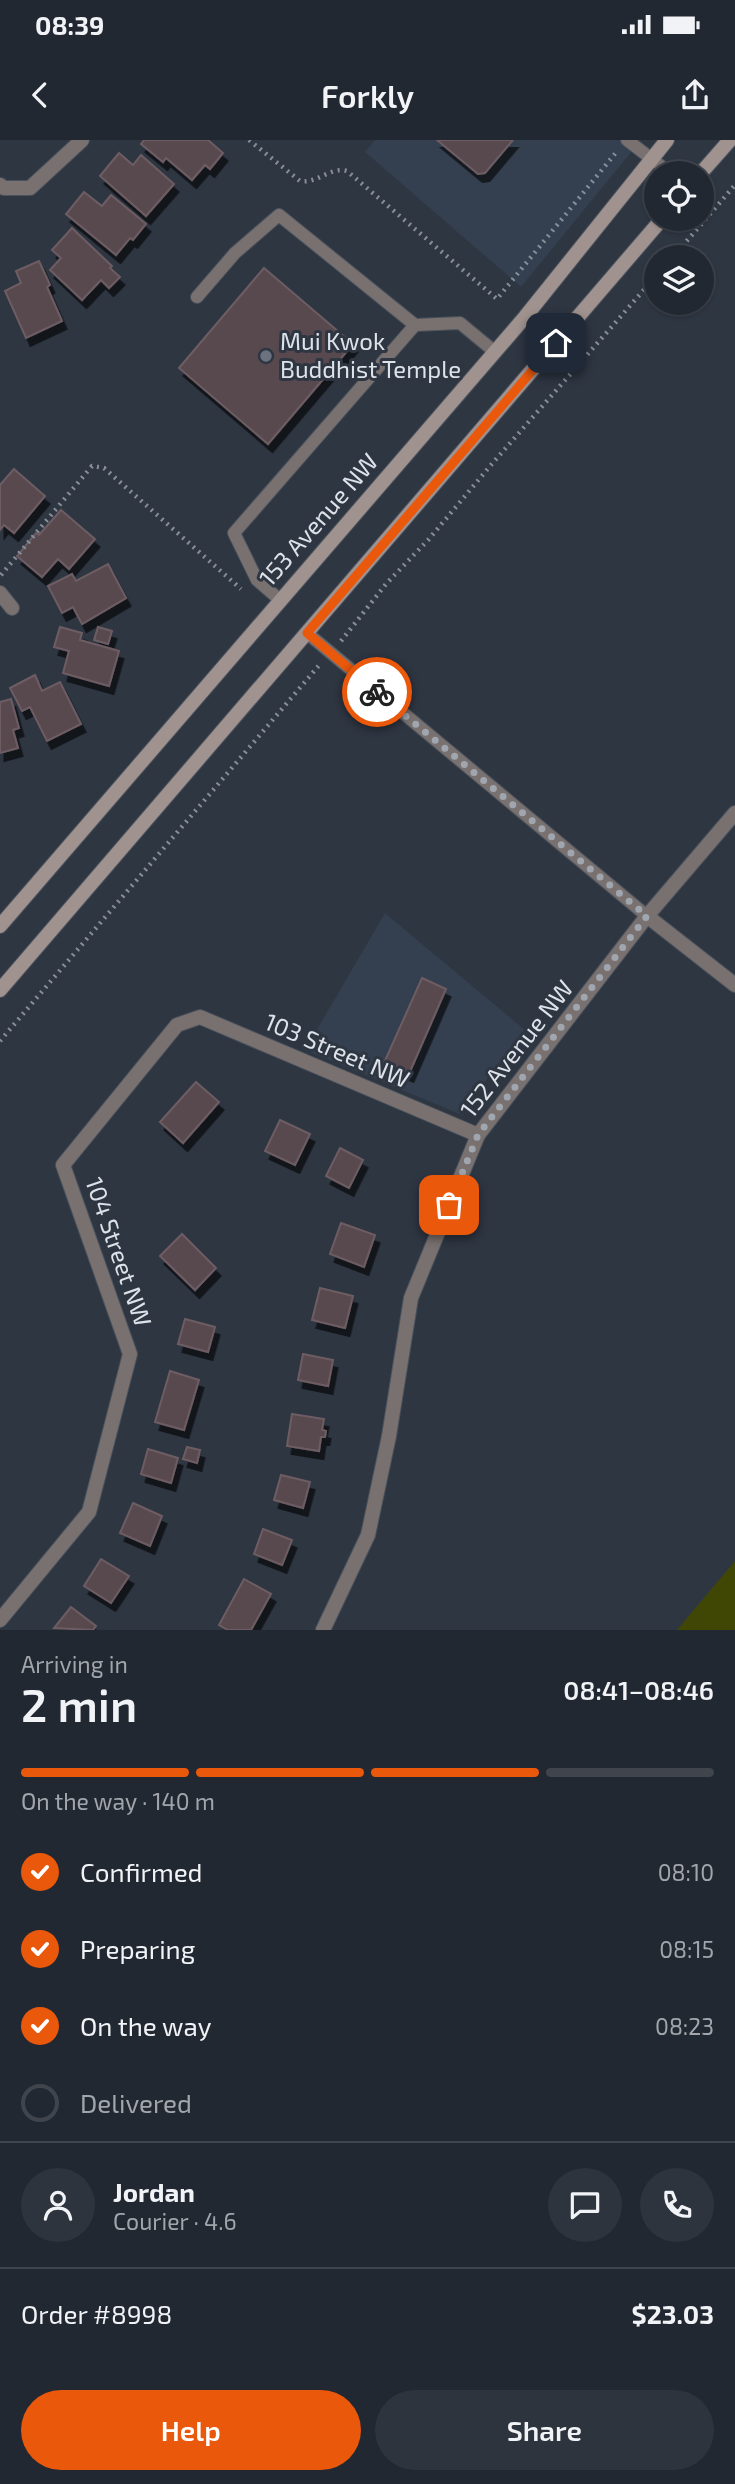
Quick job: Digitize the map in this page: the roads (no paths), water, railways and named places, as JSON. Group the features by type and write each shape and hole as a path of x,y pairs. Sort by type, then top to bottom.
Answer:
{"main road":[{"name":"153 Avenue NW","path":"0,926 495,352 667,140"},
{"path":"712,161 730,140"},
{"path":"0,990 652,231"}],"street":[{"path":"2,187 30,188 82,140"},
{"path":"0,593 12,608"},
{"name":"152 Avenue NW","path":"323,1630 368,1535 389,1436 411,1298 478,1135 647,916 735,813"},
{"path":"647,916 735,985"},
{"name":"103 Street NW","path":"63,1164 177,1025 200,1017 478,1135"},
{"name":"104 Street NW","path":"0,1620 89,1512 130,1354 63,1164"}],"lane":[{"path":"627,140 654,161"},
{"path":"197,298 235,253 279,215 415,325 460,323 495,352"},
{"path":"280,600 257,580 234,533 415,325"},
{"path":"307,633 647,916"}],"place":[{"name":"Mui Kwok Buddhist Temple","path":"266,356"}]}
